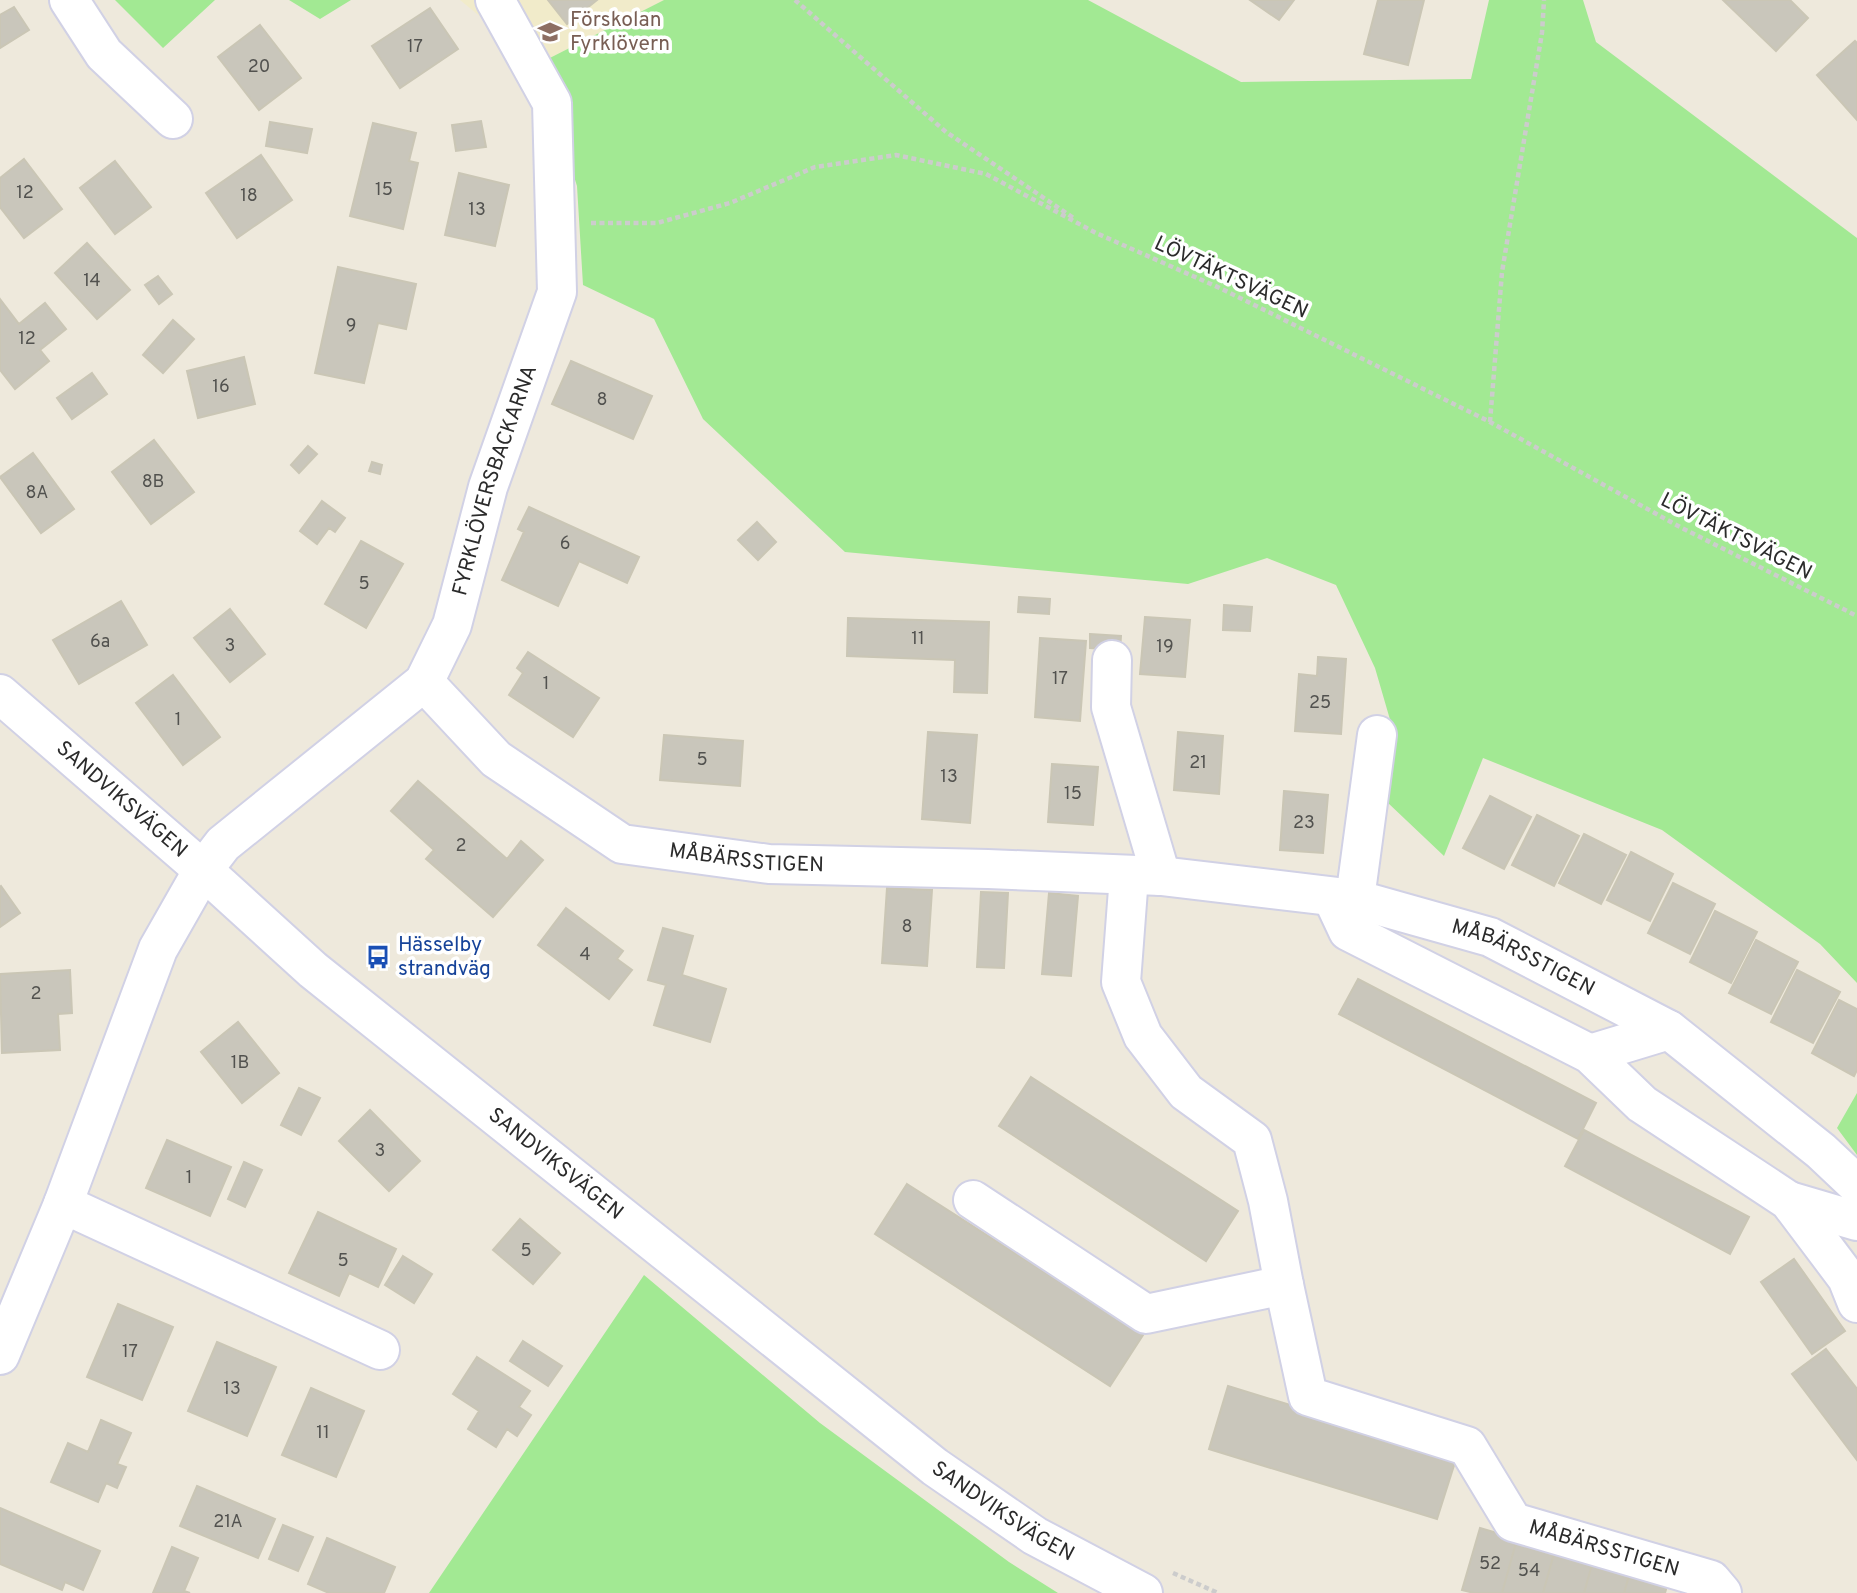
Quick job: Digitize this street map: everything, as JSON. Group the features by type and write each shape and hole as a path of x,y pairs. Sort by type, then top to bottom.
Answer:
{"street":[{"path":"69,0 104,54 173,119"},
{"name":"FYRKLÖVERSBACKARNA","path":"203,870 223,844 424,682 452,625 488,487 557,292 552,103 495,0"},
{"path":"1112,660 1111,707 1145,876"},
{"name":"MÅBÄRSSTIGEN","path":"424,682 496,759 622,844 769,864 1145,876 1343,898 1490,937 1669,1030 1821,1151 1857,1185"},
{"name":"SANDVIKSVÄGEN","path":"0,694 203,870 313,970 935,1467 1035,1536 1143,1593"},
{"path":"1377,735 1343,898 1348,931 1590,1054 1642,1104 1790,1201 1857,1221"},
{"path":"0,1355 63,1204 158,949 203,870"},
{"name":"MÅBÄRSSTIGEN","path":"1145,876 1121,982 1143,1035 1186,1092 1252,1140 1269,1201 1308,1396 1467,1446 1513,1522 1711,1580 1722,1593"},
{"path":"1467,990 1534,959"},
{"path":"1590,1054 1669,1030"},
{"path":"973,1200 1146,1314 1284,1285"},
{"path":"1790,1201 1847,1278 1857,1303"},
{"path":"63,1204 380,1350"}],"path":[{"path":"795,0 946,132 1096,233"},
{"path":"1490,422 1502,272 1542,33 1545,0"},
{"name":"LÖVTÄKTSVÄGEN","path":"555,223 657,223 730,203 815,167 896,155 986,174 1096,233 1222,289 1490,422 1680,527 1857,616"}],"shaded area":[{"name":"Förskolan Fyrklövern","path":"460,0 664,0 538,64"}],"green space":[{"path":"115,0 215,0 163,48"},
{"path":"289,0 351,0 320,19"},
{"path":"664,0 1088,0 1241,82 1471,79 1489,0 1583,0 1596,42 1857,238 1857,983 1820,944 1662,830 1483,758 1444,856 1387,802 1391,723 1375,668 1336,585 1267,558 1188,584 845,552 703,419 654,319 583,285 577,186 538,64"},
{"path":"1857,1093 1857,1155 1837,1128"},
{"path":"644,1275 820,1423 1009,1562 1058,1593 429,1593"}],"building":[{"path":"548,0 597,0 567,24"},
{"path":"1250,0 1294,0 1279,20"},
{"path":"1378,0 1424,0 1408,65 1364,54"},
{"path":"1723,0 1790,0 1808,18 1776,51"},
{"path":"14,7 29,30 0,48 0,15"},
{"path":"430,8 458,49 400,88 372,46"},
{"path":"260,25 301,78 259,110 218,57"},
{"path":"1855,41 1857,43 1857,120 1817,75"},
{"path":"481,121 486,147 456,151 452,125"},
{"path":"270,122 312,129 307,153 266,146"},
{"path":"373,123 416,133 409,161 418,163 403,229 350,216"},
{"path":"261,155 292,200 237,238 206,193"},
{"path":"24,159 62,209 24,238 0,207 0,178"},
{"path":"115,161 151,207 115,234 80,188"},
{"path":"459,173 509,185 495,246 445,235"},
{"path":"87,243 130,290 97,319 55,273"},
{"path":"338,267 416,284 406,329 378,323 364,383 315,373"},
{"path":"158,276 172,294 159,304 145,285"},
{"path":"0,299 19,324 45,303 66,329 40,350 49,361 15,389 0,370"},
{"path":"173,320 194,339 163,373 143,355"},
{"path":"244,357 255,404 198,418 187,371"},
{"path":"571,361 652,396 633,439 552,404"},
{"path":"92,373 107,394 72,419 57,398"},
{"path":"154,440 194,492 151,524 112,472"},
{"path":"308,446 317,454 299,473 291,465"},
{"path":"33,453 74,509 41,533 0,477"},
{"path":"372,462 382,465 380,474 369,471"},
{"path":"322,501 345,518 335,532 329,528 317,544 300,531"},
{"path":"529,507 639,557 627,583 579,561 558,606 502,580 524,532 518,529"},
{"path":"757,522 776,542 758,560 738,540"},
{"path":"361,541 403,564 366,628 325,604"},
{"path":"1019,597 1050,599 1049,614 1018,612"},
{"path":"121,601 147,645 79,684 53,640"},
{"path":"1224,605 1252,607 1250,631 1223,630"},
{"path":"230,609 265,654 230,682 194,638"},
{"path":"1145,617 1190,620 1185,677 1140,674"},
{"path":"848,618 989,622 987,693 954,692 955,660 847,656"},
{"path":"1090,634 1121,636 1120,650 1090,648"},
{"path":"1040,638 1086,641 1080,721 1035,717"},
{"path":"528,652 599,698 573,737 509,695 523,673 517,668"},
{"path":"1318,657 1346,659 1341,734 1295,731 1299,674 1317,676"},
{"path":"173,675 220,737 183,765 136,703"},
{"path":"928,732 977,735 970,823 922,819"},
{"path":"1178,732 1223,736 1219,794 1174,790"},
{"path":"664,735 743,741 740,786 660,780"},
{"path":"1052,764 1098,767 1093,825 1048,822"},
{"path":"418,781 507,859 521,841 543,860 493,917 426,859 434,850 391,811"},
{"path":"1284,791 1328,795 1323,853 1280,850"},
{"path":"1490,796 1531,817 1504,869 1463,848"},
{"path":"1537,815 1579,836 1554,886 1512,865"},
{"path":"1584,834 1626,855 1601,904 1559,883"},
{"path":"1631,852 1673,874 1650,921 1607,900"},
{"path":"1673,883 1715,904 1690,954 1648,933"},
{"path":"0,887 20,913 0,927"},
{"path":"887,888 932,890 927,966 882,963"},
{"path":"981,892 1008,893 1004,968 977,967"},
{"path":"1049,893 1078,896 1071,976 1042,974"},
{"path":"566,908 623,951 617,959 632,970 609,999 538,945"},
{"path":"1715,911 1757,932 1731,983 1690,962"},
{"path":"663,928 693,936 682,975 726,989 710,1042 654,1025 666,985 648,980"},
{"path":"1756,940 1798,962 1771,1014 1729,993"},
{"path":"70,970 72,1013 58,1014 60,1050 2,1053 0,974"},
{"path":"1797,970 1840,992 1813,1043 1771,1022"},
{"path":"1358,979 1596,1103 1578,1139 1339,1014"},
{"path":"1839,1000 1857,1009 1857,1070 1854,1076 1812,1053"},
{"path":"238,1022 279,1073 242,1103 201,1052"},
{"path":"1031,1077 1238,1211 1206,1261 999,1126"},
{"path":"299,1088 320,1098 301,1135 281,1125"},
{"path":"370,1110 420,1161 389,1191 339,1141"},
{"path":"1584,1130 1749,1217 1730,1254 1565,1166"},
{"path":"167,1140 231,1167 210,1216 146,1188"},
{"path":"244,1162 262,1170 245,1207 228,1199"},
{"path":"907,1184 1143,1335 1110,1386 875,1234"},
{"path":"318,1212 396,1249 378,1287 349,1273 339,1296 289,1273"},
{"path":"520,1219 560,1253 533,1284 493,1250"},
{"path":"403,1256 432,1274 414,1303 385,1285"},
{"path":"1794,1259 1845,1331 1812,1354 1761,1282"},
{"path":"118,1304 173,1327 142,1400 87,1377"},
{"path":"523,1341 562,1366 548,1386 510,1361"},
{"path":"217,1342 276,1367 247,1436 188,1411"},
{"path":"1826,1349 1857,1389 1857,1460 1792,1374"},
{"path":"477,1357 530,1391 519,1407 531,1415 517,1436 507,1429 496,1447 468,1429 479,1411 453,1394"},
{"path":"1228,1386 1457,1456 1437,1519 1209,1449"},
{"path":"311,1388 364,1411 336,1477 282,1455"},
{"path":"101,1420 131,1433 117,1464 126,1467 117,1488 106,1483 98,1502 51,1482 68,1443 88,1452"},
{"path":"197,1486 275,1519 258,1558 180,1526"},
{"path":"0,1508 100,1551 83,1590 65,1582 62,1590 0,1564"},
{"path":"283,1525 313,1537 298,1571 269,1559"},
{"path":"1480,1528 1517,1539 1502,1593 1462,1590"},
{"path":"327,1538 395,1567 384,1593 329,1593 308,1584"},
{"path":"1517,1539 1555,1550 1543,1593 1502,1593"},
{"path":"172,1547 198,1558 184,1591 190,1593 153,1593"},
{"path":"1555,1550 1593,1561 1584,1593 1543,1593"},
{"path":"1593,1561 1630,1572 1624,1593 1584,1593"},
{"path":"1630,1572 1668,1582 1665,1593 1624,1593"}],"place":[{"name":"Förskolan Fyrklövern","path":"550,32"},
{"name":"Hässelby strandväg","path":"378,957"}]}
